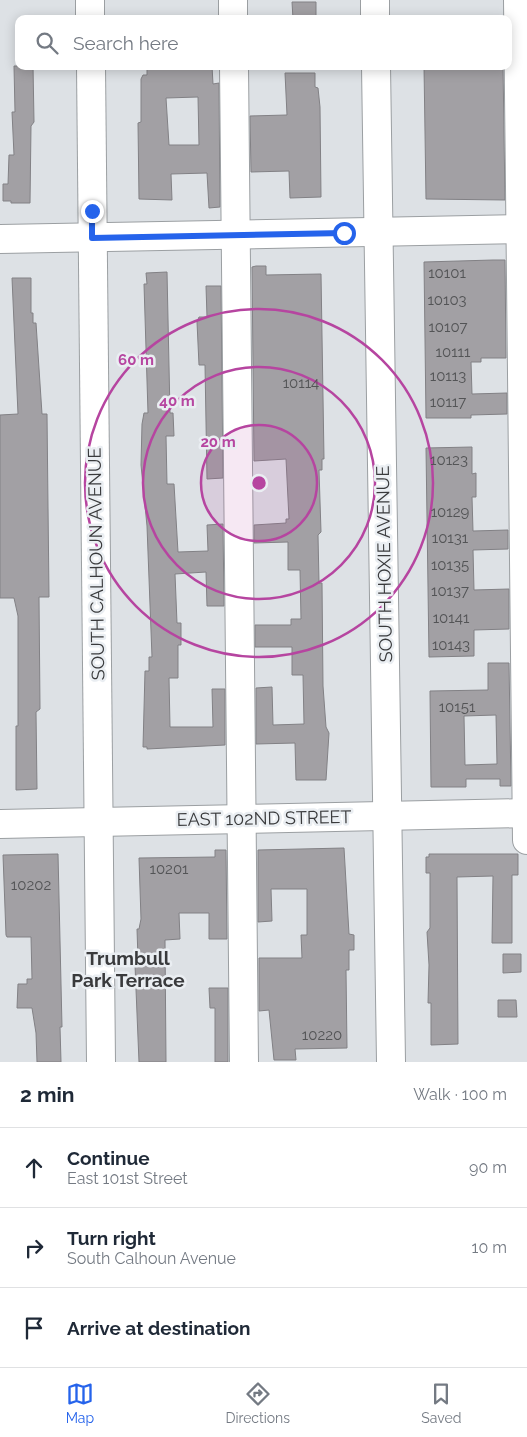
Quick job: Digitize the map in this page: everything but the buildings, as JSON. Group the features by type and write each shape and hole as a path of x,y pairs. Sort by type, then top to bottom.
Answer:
{"street":[{"path":"90,0 90,15"},
{"path":"233,0 233,15"},
{"path":"375,0 375,15"},
{"path":"518,0 524,229 527,840"},
{"name":"SOUTH CALHOUN AVENUE","path":"90,70 100,1062"},
{"path":"234,70 244,1062"},
{"name":"SOUTH HOXIE AVENUE","path":"376,70 391,1062"},
{"path":"0,239 524,229"},
{"name":"EAST 102ND STREET","path":"0,824 527,812"}],"district":[{"name":"Trumbull Park Terrace","path":"128,969"}],"route":[{"path":"92,211 92,238 344,233"}]}
